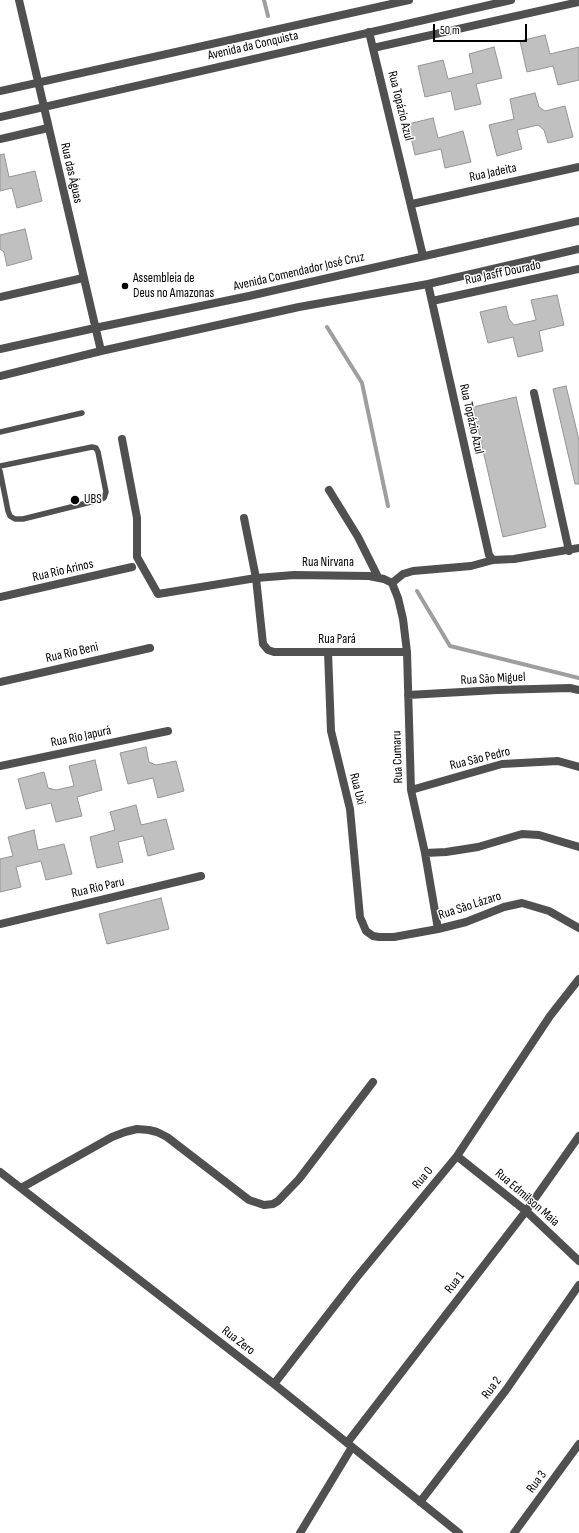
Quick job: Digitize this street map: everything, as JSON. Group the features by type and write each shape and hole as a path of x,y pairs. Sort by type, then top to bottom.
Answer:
{"street":[{"name":"Rua das Águas","path":"19,0 101,351"},
{"name":"Avenida da Conquista","path":"0,91 409,0"},
{"name":"Avenida da Conquista","path":"0,116 511,0"},
{"path":"373,48 579,2"},
{"name":"Rua Topázio Azul","path":"369,32 412,204 423,256"},
{"path":"0,139 48,128"},
{"name":"Rua Jadeita","path":"412,204 579,167"},
{"name":"Avenida Comendador José Cruz","path":"0,349 249,296 579,221"},
{"path":"0,376 101,351 299,307 428,284 579,249"},
{"name":"Rua Jasff Dourado","path":"432,301 579,269"},
{"path":"0,297 84,278"},
{"name":"Rua Topázio Azul","path":"428,284 489,555 493,560"},
{"path":"534,393 569,551"},
{"name":"Rua Nirvana","path":"122,439 137,518 137,557 158,594 256,578 340,575 378,577 392,583"},
{"path":"329,490 358,537 378,577"},
{"path":"244,518 256,578"},
{"path":"392,583 403,574 413,571 470,566 493,560 502,561 569,551 579,548"},
{"name":"Rua Rio Arinos","path":"0,597 132,567"},
{"name":"Rua Pará","path":"256,578 263,644 268,650 274,652 407,652"},
{"name":"Rua Cumaru","path":"392,583 398,598 403,619 407,652 411,790 425,853 438,929"},
{"name":"Rua Rio Beni","path":"0,682 150,648"},
{"name":"Rua Uxi","path":"328,652 330,731 350,809 360,917 366,931"},
{"name":"Rua São Miguel","path":"408,695 497,690 570,688 579,690"},
{"name":"Rua Rio Japurá","path":"0,766 168,731"},
{"name":"Rua São Pedro","path":"411,790 502,764 558,761 579,767"},
{"path":"425,853 478,847 522,834 539,835 579,846"},
{"name":"Rua Rio Paru","path":"0,924 201,876"},
{"name":"Rua São Lázaro","path":"366,931 373,936 394,937 466,922 504,906 522,903 549,911 579,928"},
{"name":"Rua 0","path":"274,1384 357,1277 457,1156 550,1016 579,979"},
{"path":"20,1188 112,1137 137,1129 149,1130 167,1137 249,1200 264,1205 273,1204 278,1201 299,1178 373,1082"},
{"name":"Rua 1","path":"300,1533 350,1445 526,1211 579,1136"},
{"name":"Rua Edmilson Maia","path":"457,1156 526,1211 579,1261"},
{"name":"Rua Zero","path":"0,1172 274,1384 459,1533"},
{"name":"Rua 2","path":"420,1502 506,1390 579,1285"},
{"name":"Rua 3","path":"514,1533 579,1444"}],"lane":[{"path":"0,432 82,413"},
{"path":"0,466 92,447 96,448 106,488 105,495 104,498 99,500 23,519 15,519 10,516 8,512 0,471"}],"building":[{"path":"545,35 550,54 579,47 579,80 558,85 553,66 527,72 520,41"},
{"path":"494,47 502,78 476,84 481,104 455,110 451,91 425,97 418,66 443,60 448,79 473,73 469,54"},
{"path":"535,93 539,107 545,111 565,106 573,137 548,143 544,130 538,125 517,130 522,149 497,156 489,125 514,119 510,99"},
{"path":"433,118 438,138 463,131 471,162 445,168 441,149 415,155 408,124"},
{"path":"4,154 9,177 35,171 42,201 17,208 12,188 0,191 0,155"},
{"path":"25,229 32,259 7,266 4,252 0,249 0,235"},
{"path":"557,295 564,325 539,331 543,351 518,357 513,337 488,343 480,312 506,306 509,319 514,325 536,320 531,300"},
{"path":"566,386 579,440 579,484 575,484 553,389"},
{"path":"516,397 546,527 503,537 473,407"},
{"path":"146,747 149,762 156,765 176,761 184,791 158,798 153,778 128,784 120,753"},
{"path":"95,760 102,790 77,797 82,816 56,822 51,803 26,809 18,779 44,772 48,788 56,790 74,786 69,766"},
{"path":"136,805 141,825 166,819 174,849 148,856 143,836 118,842 123,862 97,868 90,837 115,830 110,812"},
{"path":"34,830 38,850 64,844 72,874 46,880 41,861 16,867 21,887 0,892 0,859 13,856 8,837"},
{"path":"161,898 169,929 107,944 99,914"}],"waterway":[{"path":"264,0 268,16"},
{"path":"327,327 362,383 388,506"},
{"path":"417,591 450,646 579,678"}],"place":[{"name":"Assembleia de Deus no Amazonas","path":"125,286"},
{"name":"UBS","path":"75,500"}]}
